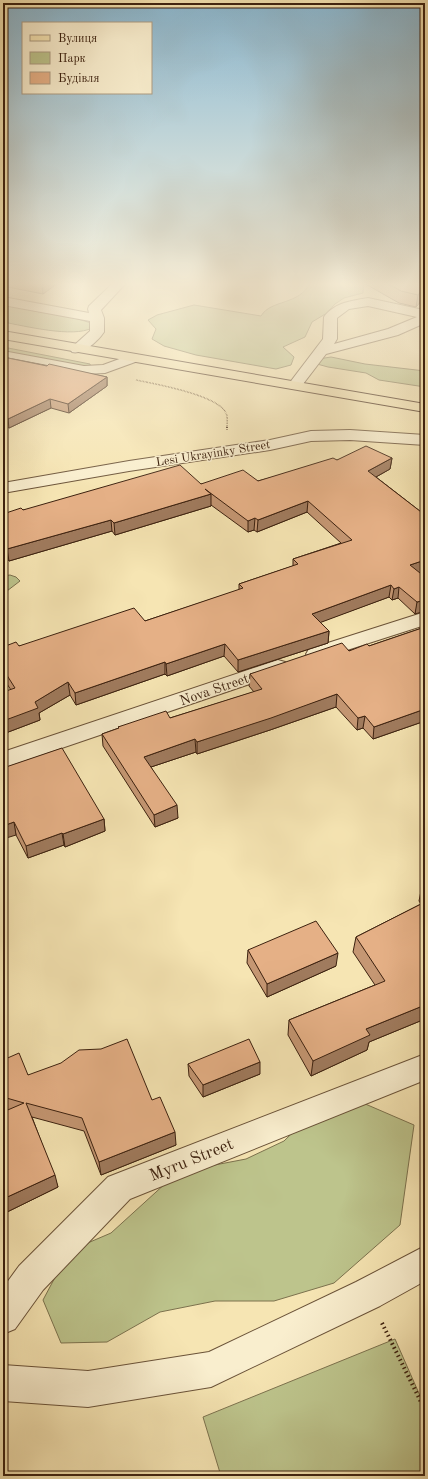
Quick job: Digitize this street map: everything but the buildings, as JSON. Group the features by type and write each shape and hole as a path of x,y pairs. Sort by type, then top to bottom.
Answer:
{"main road":[{"path":"90,351 425,408"}],"street":[{"path":"295,385 321,351"},
{"path":"3,355 84,370 105,369 133,358"},
{"name":"Lesi Ukrayinky Street","path":"3,488 311,436 350,434 425,440"},
{"name":"Nova Street","path":"3,760 425,618"},
{"name":"Myru Street","path":"3,1317 31,1278 119,1188 425,1066"},
{"path":"3,1383 88,1389 211,1369 368,1294 425,1263"}],"path":[{"path":"132,379 189,392 218,404 226,413 227,436 233,450"},
{"path":"368,1294 425,1410"}],"green space":[{"path":"24,351 90,364 91,367 87,368 3,352"},
{"path":"182,351 287,351 294,357 291,365 276,369 196,355"},
{"path":"331,357 365,364 425,371 425,387 379,380 366,373 328,367 306,361"},
{"path":"10,575 16,577 20,581 3,594 3,576"},
{"path":"329,1097 363,1103 414,1125 400,1225 334,1283 274,1301 215,1301 160,1312 107,1342 61,1343 43,1300 69,1251 111,1233 178,1172 246,1159 284,1141"},
{"path":"395,1339 425,1407 425,1476 221,1476 203,1417"}]}
